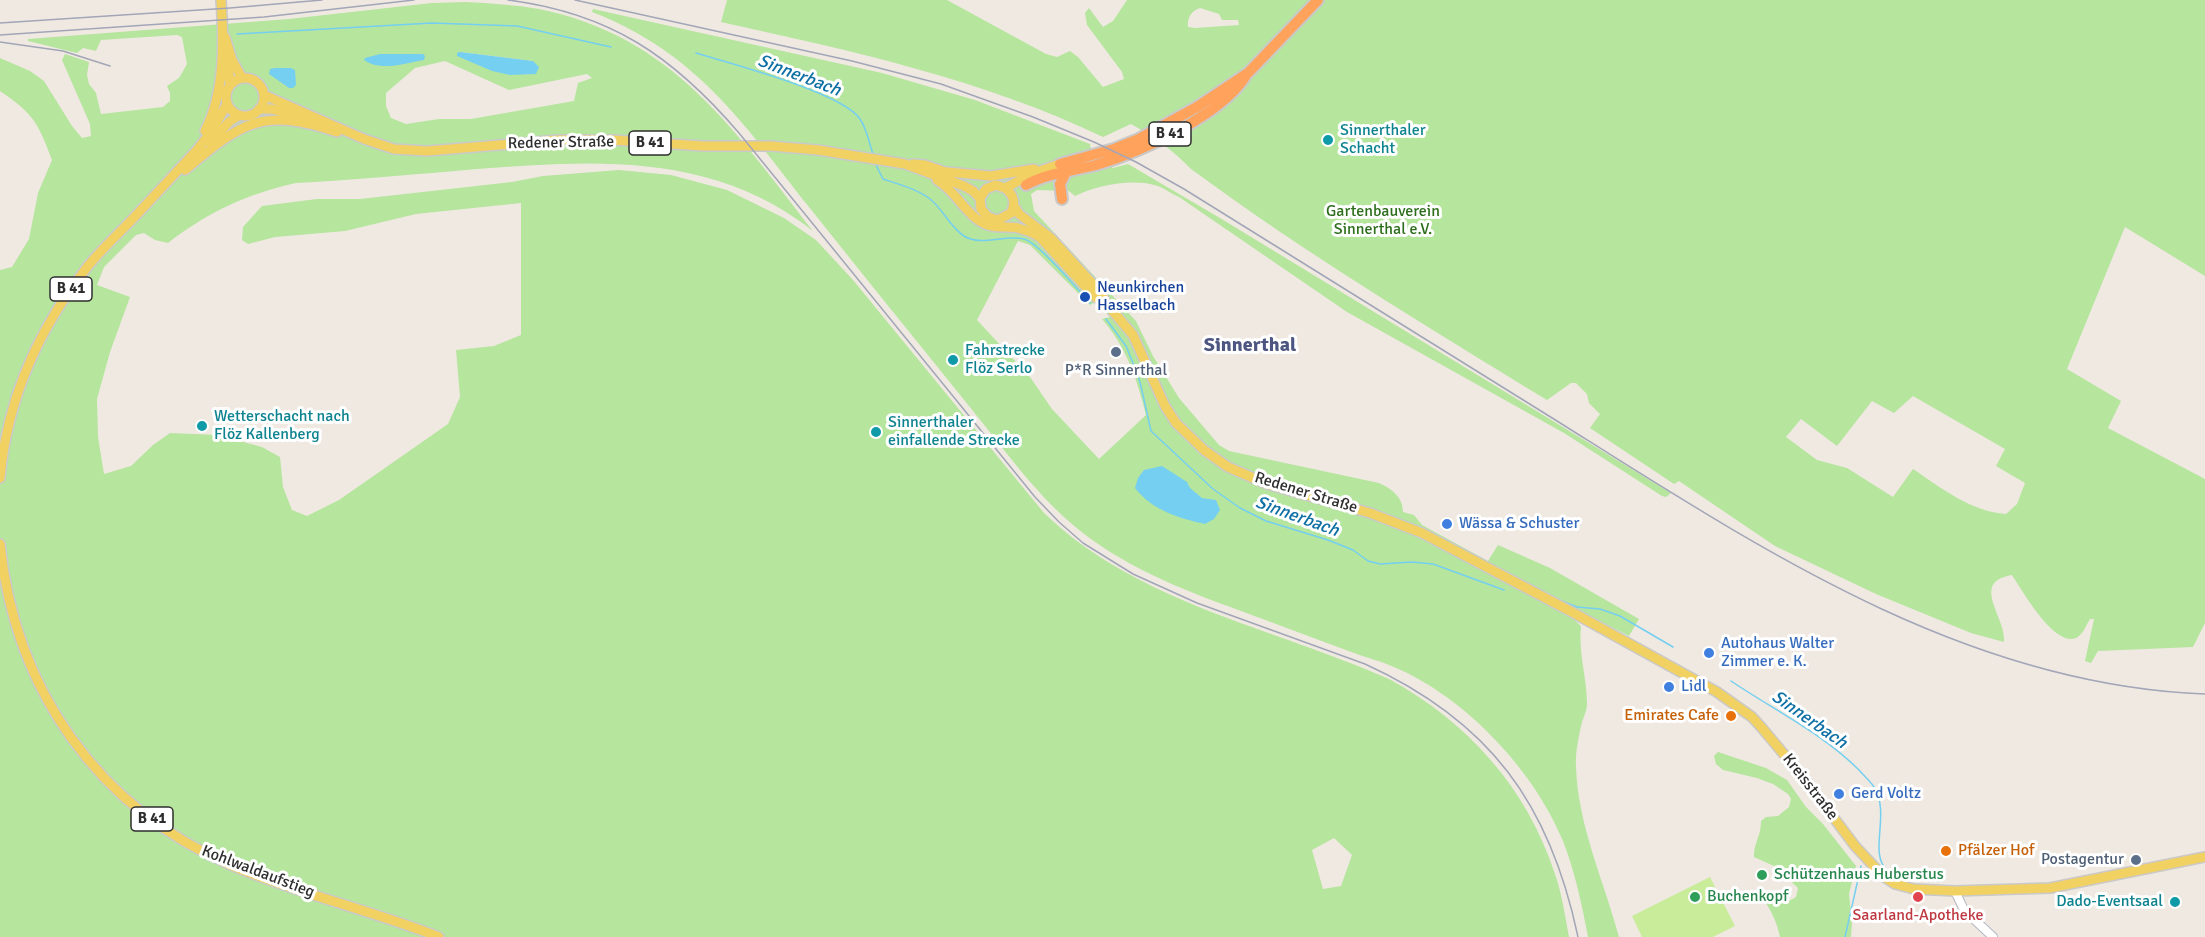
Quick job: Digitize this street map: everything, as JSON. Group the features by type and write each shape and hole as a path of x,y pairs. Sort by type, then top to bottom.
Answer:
{"highway":[{"name":"B 41","path":"1026,185 1050,176 1063,168 1120,156 1172,133 1221,102 1239,86 1248,73 1318,0"},
{"path":"1062,199 1060,184 1063,168"},
{"path":"1050,176 1060,184"}],"main road":[{"path":"221,0 230,84 242,78 232,60 225,37"},
{"name":"B 41","path":"174,174 203,137 210,123 218,90 223,25"},
{"name":"B 41","path":"242,78 259,84 264,95"},
{"name":"B 41","path":"0,478 10,418 34,350 52,317 89,264 204,141 227,104 226,93 230,84"},
{"path":"264,95 260,109 290,113 360,140"},
{"name":"Redener Straße","path":"264,95 381,146 394,149 427,151 558,140 703,146 771,146 925,165 946,172 976,187 986,189"},
{"path":"227,104 240,115"},
{"name":"B 41","path":"184,171 230,121 240,115 252,114 260,109"},
{"name":"B 41","path":"141,210 221,140 240,129 267,120 295,120 381,146"},
{"name":"Redener Straße","path":"905,164 964,186 980,198"},
{"name":"B 41","path":"946,172 991,176 1063,168"},
{"name":"B 41","path":"986,189 996,185 1005,188 1034,173 1063,168"},
{"path":"917,169 946,186 968,212 985,224 1019,229 1040,237"},
{"path":"1026,185 1020,196 1020,207 1037,226"},
{"name":"B 41","path":"980,198 981,209 988,217 998,220 1008,215 1016,193 1026,185"},
{"path":"1005,188 1011,192 1014,203"},
{"path":"980,198 986,189"},
{"name":"Redener Straße","path":"1014,203 1019,214 1037,226 1100,292 1106,303 1133,334 1155,386 1176,423 1195,443 1218,460 1268,484 1370,513 1414,530 1570,611"},
{"name":"Redener Straße","path":"1008,215 1020,220 1040,237 1095,297 1106,303"},
{"name":"Kohlwaldaufstieg","path":"0,544 17,630 35,678 57,718 73,741 112,787 161,825 196,848 232,866 438,937"},
{"name":"Kreisstraße","path":"1570,611 1717,692 1752,717 1807,782 1855,846 1894,884 1914,889 1955,891 2029,889 2065,885 2205,857"},
{"name":"Kreisstraße","path":"2065,885 2077,886 2205,863"}],"street":[{"path":"1955,891 1964,910 1993,937"}],"green space":[{"name":"Gartenbauverein Sinnerthal e.V.","path":"727,0 947,0 1046,54 1057,57 1070,51 1078,57 1103,87 1124,79 1122,72 1087,25 1085,13 1089,8 1103,27 1113,21 1127,0 2205,0 2205,276 2125,227 2067,369 2121,401 2108,428 2205,479 2205,623 2193,647 2098,651 2091,663 2085,661 2094,619 2090,619 2076,638 2067,638 2058,634 2040,616 2012,575 1999,579 1993,585 1991,593 2004,642 1971,633 1876,594 1775,546 1679,481 1674,484 1590,428 1600,414 1589,403 1587,394 1576,383 1571,383 1547,400 1411,317 1322,259 1234,200 1191,169 1163,144 1131,124 1103,137 1011,99 964,83 868,56 721,22","holes":["1200,8 1219,14 1222,20 1238,20 1239,25 1188,27 1190,15","1913,396 2005,449 1996,466 2025,483 2017,504 2006,514 1969,504 1913,469 1893,497 1847,468 1817,460 1786,437 1801,419 1837,446 1872,401 1894,413"]},
{"path":"475,2 539,9 586,22 627,41 664,65 697,93 756,158 813,231 775,205 735,187 694,174 652,167 566,164 296,183 245,198 213,213 168,243 155,240 144,233 136,235 104,267 97,285 130,297 110,352 97,399 98,437 104,474 131,466 153,445 170,433 217,435 262,447 280,457 283,487 292,510 307,516 339,500 448,424 460,397 456,350 494,346 521,335 521,203 416,214 345,231 275,237 248,244 242,240 243,227 262,206 317,199 360,199 512,182 543,176 619,170 671,175 727,190 784,218 816,240 853,280 1044,513 1081,544 1122,570 1164,592 1208,611 1389,679 1418,696 1469,737 1511,786 1543,843 1555,874 1569,937 0,937 0,270 12,267 29,239 38,193 52,160 34,120 0,91 0,58 30,71 44,81 82,138 91,136 90,124 62,60 65,54 89,62 87,75 89,84 96,93 101,114 163,107 170,101 167,86 179,78 187,64 182,37 177,35 101,40 96,51 83,48 77,53 28,41 28,39 289,19 432,3","holes":["460,52 533,61 536,74 495,71","445,61 509,90 587,74 592,78 578,83 574,101 471,119 439,119 406,124 391,118 386,106 386,93 415,68","1334,838 1352,855 1341,886 1323,889 1312,850"]},
{"path":"593,9 882,73 975,100 1090,144 1091,149 1113,168 1128,164 1671,493 1666,497 1662,496 1564,433 1347,312 1161,187 1127,183 1105,186 1075,196 1069,191 1037,190 1031,194 1034,211 1136,321 1153,356 1179,398 1219,445 1229,451 1379,483 1396,494 1403,507 1403,512 1414,515 1422,525 1488,561 1498,545 1550,568 1639,619 1629,636 1576,609 1571,617 1581,626 1587,694 1576,756 1581,811 1619,937 1588,937 1571,865 1550,814 1516,763 1471,717 1420,680 1394,667 1174,585 1131,564 1072,524 1018,467 762,147 715,93 689,69 660,48 628,28 592,12","holes":["1018,241 1030,245 1090,305 1095,302 1087,293 1110,317 1102,319 1125,353 1139,389 1146,415 1099,459 1052,409 1030,377 977,320"]},
{"path":"1718,752 1766,768 1787,780 1806,807 1823,824 1856,866 1849,894 1851,937 1780,937 1773,915 1760,895 1760,890 1766,890 1780,900 1788,901 1796,897 1798,888 1774,866 1754,857 1754,852 1761,821 1766,817 1778,816 1789,807 1791,799 1788,794 1773,784 1723,770 1716,764 1714,756"},
{"name":"Buchenkopf","path":"1710,877 1735,926 1713,937 1642,937 1632,916"}],"water":[{"path":"460,52 533,61 539,67 536,74 510,75 492,71 457,56"},
{"path":"380,54 423,54 425,56 424,60 393,66 371,64 364,60"},
{"path":"270,69 295,70 296,85 289,88 269,74"},
{"path":"1162,466 1187,482 1190,488 1202,498 1216,500 1220,510 1214,519 1205,524 1185,519 1166,512 1142,496 1135,488 1138,478 1144,470"}],"waterway":[{"name":"Sinnerbach","path":"237,34 432,23 517,26 611,47"},
{"name":"Sinnerbach","path":"696,53 809,89 849,109 860,119 873,154"},
{"name":"Sinnerbach","path":"876,165 883,179 930,199 964,236 978,240 1017,238 1031,242 1090,303"},
{"name":"Sinnerbach","path":"1106,319 1126,346 1133,363 1140,382 1151,431 1213,489 1240,508 1266,521 1353,550 1368,561 1380,564 1412,562 1433,564 1504,590"},
{"name":"Sinnerbach","path":"1554,598 1577,607 1600,609 1620,616 1673,647"},
{"name":"Sinnerbach","path":"1731,681 1829,745 1845,757 1871,783 1879,798 1881,809 1879,854 1887,870 1905,878 1940,881"},
{"name":"Sinnerbach","path":"1845,937 1861,866"}],"railway":[{"path":"0,23 322,0"},
{"path":"0,35 264,17 414,0"},
{"path":"508,0 545,6 609,27 637,42 689,82 739,133 1035,497 1083,543 1133,574 1197,603 1365,664 1409,687 1447,712 1480,740 1508,772 1531,807 1550,846 1566,889 1578,937"},
{"path":"575,0 852,61 941,84 1094,142 1184,189 1708,515 1786,560 1865,601 1946,637 2030,665 2116,685 2205,694"},
{"path":"0,42 63,51 110,66"}],"place":[{"name":"Sinnerthaler Schacht","path":"1328,140"},
{"name":"Neunkirchen Hasselbach","path":"1085,297"},
{"name":"P*R Sinnerthal","path":"1116,352"},
{"name":"Fahrstrecke Flöz Serlo","path":"953,360"},
{"name":"Wetterschacht nach Flöz Kallenberg","path":"202,426"},
{"name":"Sinnerthaler einfallende Strecke","path":"876,432"},
{"name":"Wässa & Schuster","path":"1447,524"},
{"name":"Autohaus Walter Zimmer e. K.","path":"1709,653"},
{"name":"Lidl","path":"1669,687"},
{"name":"Emirates Cafe","path":"1731,716"},
{"name":"Gerd Voltz","path":"1839,794"},
{"name":"Pfälzer Hof","path":"1946,851"},
{"name":"Postagentur","path":"2136,860"},
{"name":"Schützenhaus Huberstus","path":"1762,875"},
{"name":"Buchenkopf","path":"1695,897"},
{"name":"Saarland-Apotheke","path":"1918,897"},
{"name":"Dado-Eventsaal","path":"2175,902"}],"district":[{"name":"Sinnerthal","path":"1250,346"}]}
